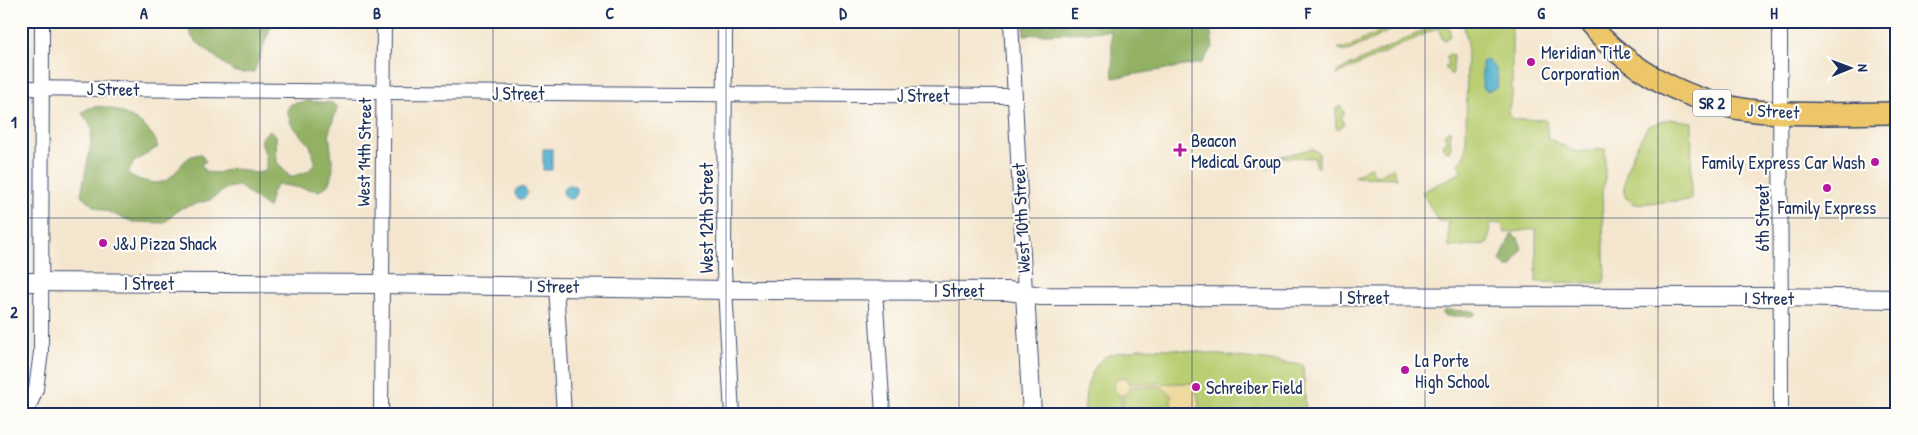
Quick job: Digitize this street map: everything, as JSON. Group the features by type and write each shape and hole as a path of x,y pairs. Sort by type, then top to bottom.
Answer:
{"main road":[{"name":"J Street","path":"1586,21 1602,40 1631,63 1658,80 1695,97 1725,106 1780,113 1897,113"}],"street":[{"path":"26,414 36,389 41,352 42,21"},
{"name":"West 14th Street","path":"381,414 384,21"},
{"name":"West 12th Street","path":"725,21 725,290 732,414"},
{"name":"West 10th Street","path":"1011,21 1032,414"},
{"name":"6th Street","path":"1780,21 1781,414"},
{"name":"J Street","path":"21,88 1014,96"},
{"name":"I Street","path":"21,282 381,284 725,290 1008,290 1036,296 1781,297 1897,299"},
{"path":"556,286 564,414"},
{"path":"875,290 882,414"}],"green space":[{"path":"185,21 273,21 254,72 242,73 233,71 193,39"},
{"path":"1024,21 1209,21 1213,47 1202,63 1113,78 1111,31 1024,35"},
{"path":"1401,21 1410,21 1348,51 1338,48 1346,48"},
{"path":"1465,21 1518,21 1512,28 1512,98 1508,111 1512,119 1546,120 1548,138 1576,152 1605,149 1605,182 1602,190 1605,278 1603,283 1536,282 1536,229 1505,233 1502,224 1490,223 1488,244 1449,247 1448,222 1438,221 1422,192 1462,172 1458,165 1465,153 1466,145 1467,41"},
{"path":"1439,23 1446,25 1450,31 1450,36 1445,40 1442,39 1438,28 1336,75 1338,71"},
{"path":"1453,55 1453,73 1451,75 1445,67 1449,65 1446,56"},
{"path":"307,101 332,103 338,107 329,132 333,169 329,184 319,191 277,184 272,193 268,208 239,186 227,188 210,200 181,208 164,223 133,222 93,206 81,195 92,128 82,113 89,108 109,108 119,111 147,129 154,137 158,147 134,162 128,173 141,180 159,183 172,176 186,160 201,154 206,162 201,163 205,172 217,173 232,168 256,173 266,171 266,158 261,139 269,130 276,135 277,162 290,177 309,171 315,162 310,145 291,124 287,110 291,104"},
{"path":"1340,106 1345,114 1341,117 1344,125 1338,129 1336,127 1336,109"},
{"path":"1670,119 1692,122 1691,200 1634,204 1625,197 1624,188 1630,160 1648,126"},
{"path":"1450,130 1451,149 1449,152 1446,151 1443,144 1447,142 1444,134"},
{"path":"1312,149 1319,153 1319,168 1315,166 1315,158 1277,157"},
{"path":"1266,158 1267,161 1273,160 1273,167 1248,166 1250,162"},
{"path":"1371,167 1375,176 1393,168 1397,178 1354,177"},
{"path":"1511,234 1518,238 1522,248 1511,267 1506,267 1500,261"},
{"path":"1445,310 1473,311 1476,314 1471,316 1444,316 1442,313"},
{"name":"Schreiber Field","path":"1137,348 1174,349 1303,365 1306,414 1085,414 1088,383 1099,362 1108,355 1136,350"}],"sand":[{"path":"1127,378 1130,384 1192,383 1198,396 1200,414 1171,414 1171,395 1161,386 1130,387 1127,393 1123,395 1123,414 1121,414 1121,395 1116,393 1113,386 1116,380"}],"water":[{"path":"1486,60 1495,68 1498,80 1497,88 1487,91 1482,88 1482,62"},
{"path":"543,149 552,149 552,170 543,170"},
{"path":"570,185 575,187 577,192 575,197 570,199 565,197 563,192 565,187"},
{"path":"523,187 526,188 526,198 519,199 516,198 515,191 516,188"}],"place":[{"name":"Meridian Title Corporation","path":"1531,62"},
{"name":"Beacon Medical Group","path":"1180,150"},
{"name":"Family Express Car Wash","path":"1875,162"},
{"name":"Family Express","path":"1827,188"},
{"name":"J&J Pizza Shack","path":"103,243"},
{"name":"La Porte High School","path":"1405,370"},
{"name":"Schreiber Field","path":"1196,387"}]}
